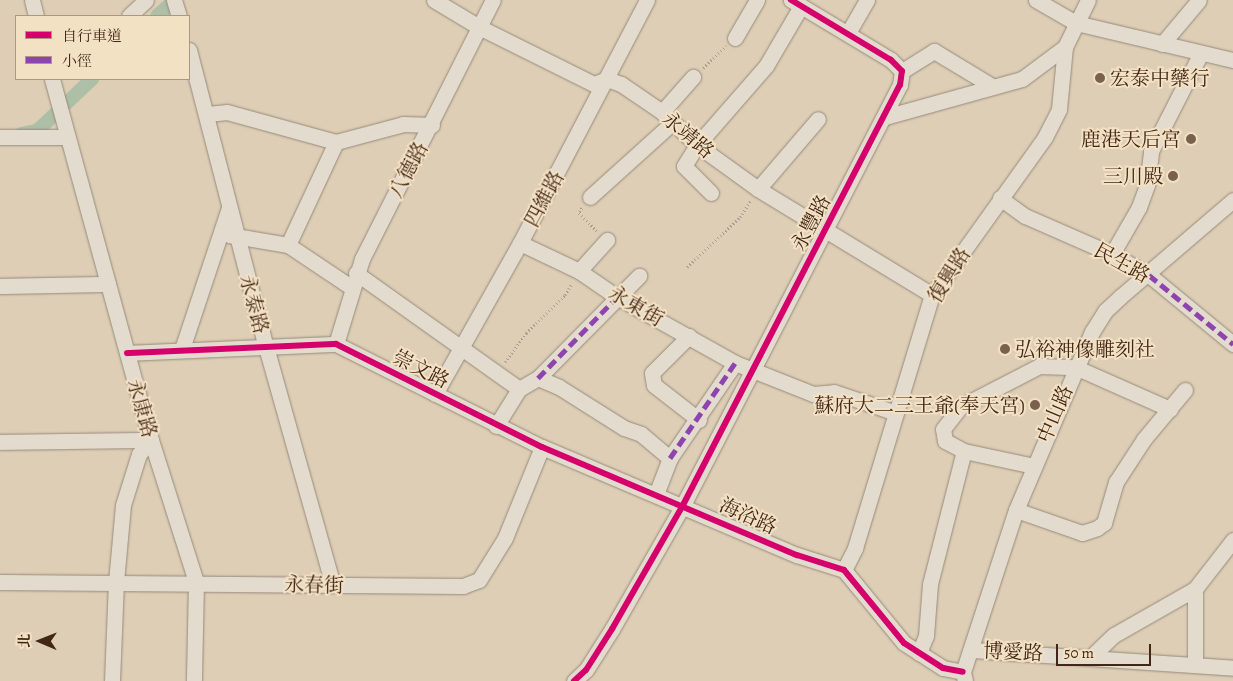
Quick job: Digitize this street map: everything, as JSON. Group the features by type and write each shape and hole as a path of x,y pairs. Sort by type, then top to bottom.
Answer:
{"street":[{"path":"32,0 36,15"},
{"path":"130,15 146,0"},
{"path":"174,0 179,15"},
{"name":"永靖路","path":"434,0 479,27 594,84 607,79 621,84 667,117 697,145 758,189 932,295"},
{"name":"八德路","path":"336,344 354,280 493,0"},
{"name":"四維路","path":"435,394 520,243 647,0"},
{"path":"735,38 757,0"},
{"path":"848,34 867,0"},
{"path":"1036,0 1076,23 1233,60"},
{"name":"復興路","path":"844,570 855,548 932,295 1045,137 1059,109 1065,47 1088,0"},
{"path":"1162,44 1199,0"},
{"path":"711,193 684,166 697,145 766,66 796,3 848,34 902,71 934,51 992,86"},
{"path":"885,117 910,113 992,86 1005,86 1022,79 1065,47"},
{"path":"1112,254 1139,207 1147,185 1151,151 1201,53"},
{"name":"永泰路","path":"190,60 208,114 229,208 333,585"},
{"name":"永豐路","path":"683,506 885,117 900,85 902,71"},
{"path":"590,197 667,117 692,77"},
{"name":"永康路","path":"52,80 151,440 196,582 194,681"},
{"path":"208,114 227,112 336,142 403,124 432,125"},
{"path":"758,189 818,118"},
{"path":"0,137 67,136"},
{"path":"288,245 336,142"},
{"name":"民生路","path":"1000,198 1025,216 1112,254 1149,275 1233,344"},
{"name":"中山路","path":"964,677 1016,510 1075,367 1105,312 1233,200"},
{"path":"182,349 229,208"},
{"path":"220,233 288,245 354,280 519,389"},
{"path":"579,271 608,240"},
{"name":"永東街","path":"520,243 579,271 617,297 735,363 814,394 834,392 896,413"},
{"path":"496,426 519,389 538,378 639,276"},
{"path":"0,286 108,284"},
{"path":"689,336 652,373 654,385 699,420"},
{"name":"崇文路","path":"127,353 182,349 336,344 496,426 683,506"},
{"path":"656,494 670,458 699,420 735,363"},
{"path":"1034,466 964,451 945,441 943,429 960,407 1038,366 1075,367 1170,409"},
{"path":"538,378 559,386 624,428 641,434 670,458"},
{"path":"1016,510 1082,533 1098,528 1104,523 1116,482 1144,439 1186,390"},
{"path":"0,442 151,440"},
{"path":"112,681 116,582 123,505 139,454 151,440"},
{"name":"永春街","path":"0,582 196,582 462,586 479,580 505,538 542,447"},
{"path":"919,653 926,636 930,584 964,451"},
{"path":"574,681 586,670 612,630 683,506"},
{"name":"海浴路","path":"683,506 797,555 844,570"},
{"path":"1092,656 1114,635 1195,589 1233,540"},
{"path":"844,570 904,643 943,668 964,677"},
{"path":"1195,589 1195,664"},
{"name":"博愛路","path":"972,650 1092,656 1233,668"}],"path":[{"path":"692,77 735,38"},
{"path":"687,267 740,217 758,189"},
{"path":"590,197 579,213 608,240"},
{"path":"497,373 526,333 564,295 579,271"}],"waterway":[{"path":"158,15 175,0"},
{"path":"21,134 37,131 91,80"}],"marked path":[{"path":"1149,275 1233,344"},
{"path":"538,378 617,297"},
{"path":"670,458 735,363"}],"cycle path":[{"path":"574,681 586,670 612,629 683,505 900,85 902,71 891,60 791,0"},
{"path":"127,353 336,344 542,447 797,555 844,570 904,643 943,668 963,672"}],"place":[{"name":"宏泰中藥行","path":"1100,78"},
{"name":"鹿港天后宮","path":"1191,139"},
{"name":"三川殿","path":"1173,176"},
{"name":"弘裕神像雕刻社","path":"1005,349"},
{"name":"蘇府大二三王爺(奉天宮)","path":"1035,405"}]}
